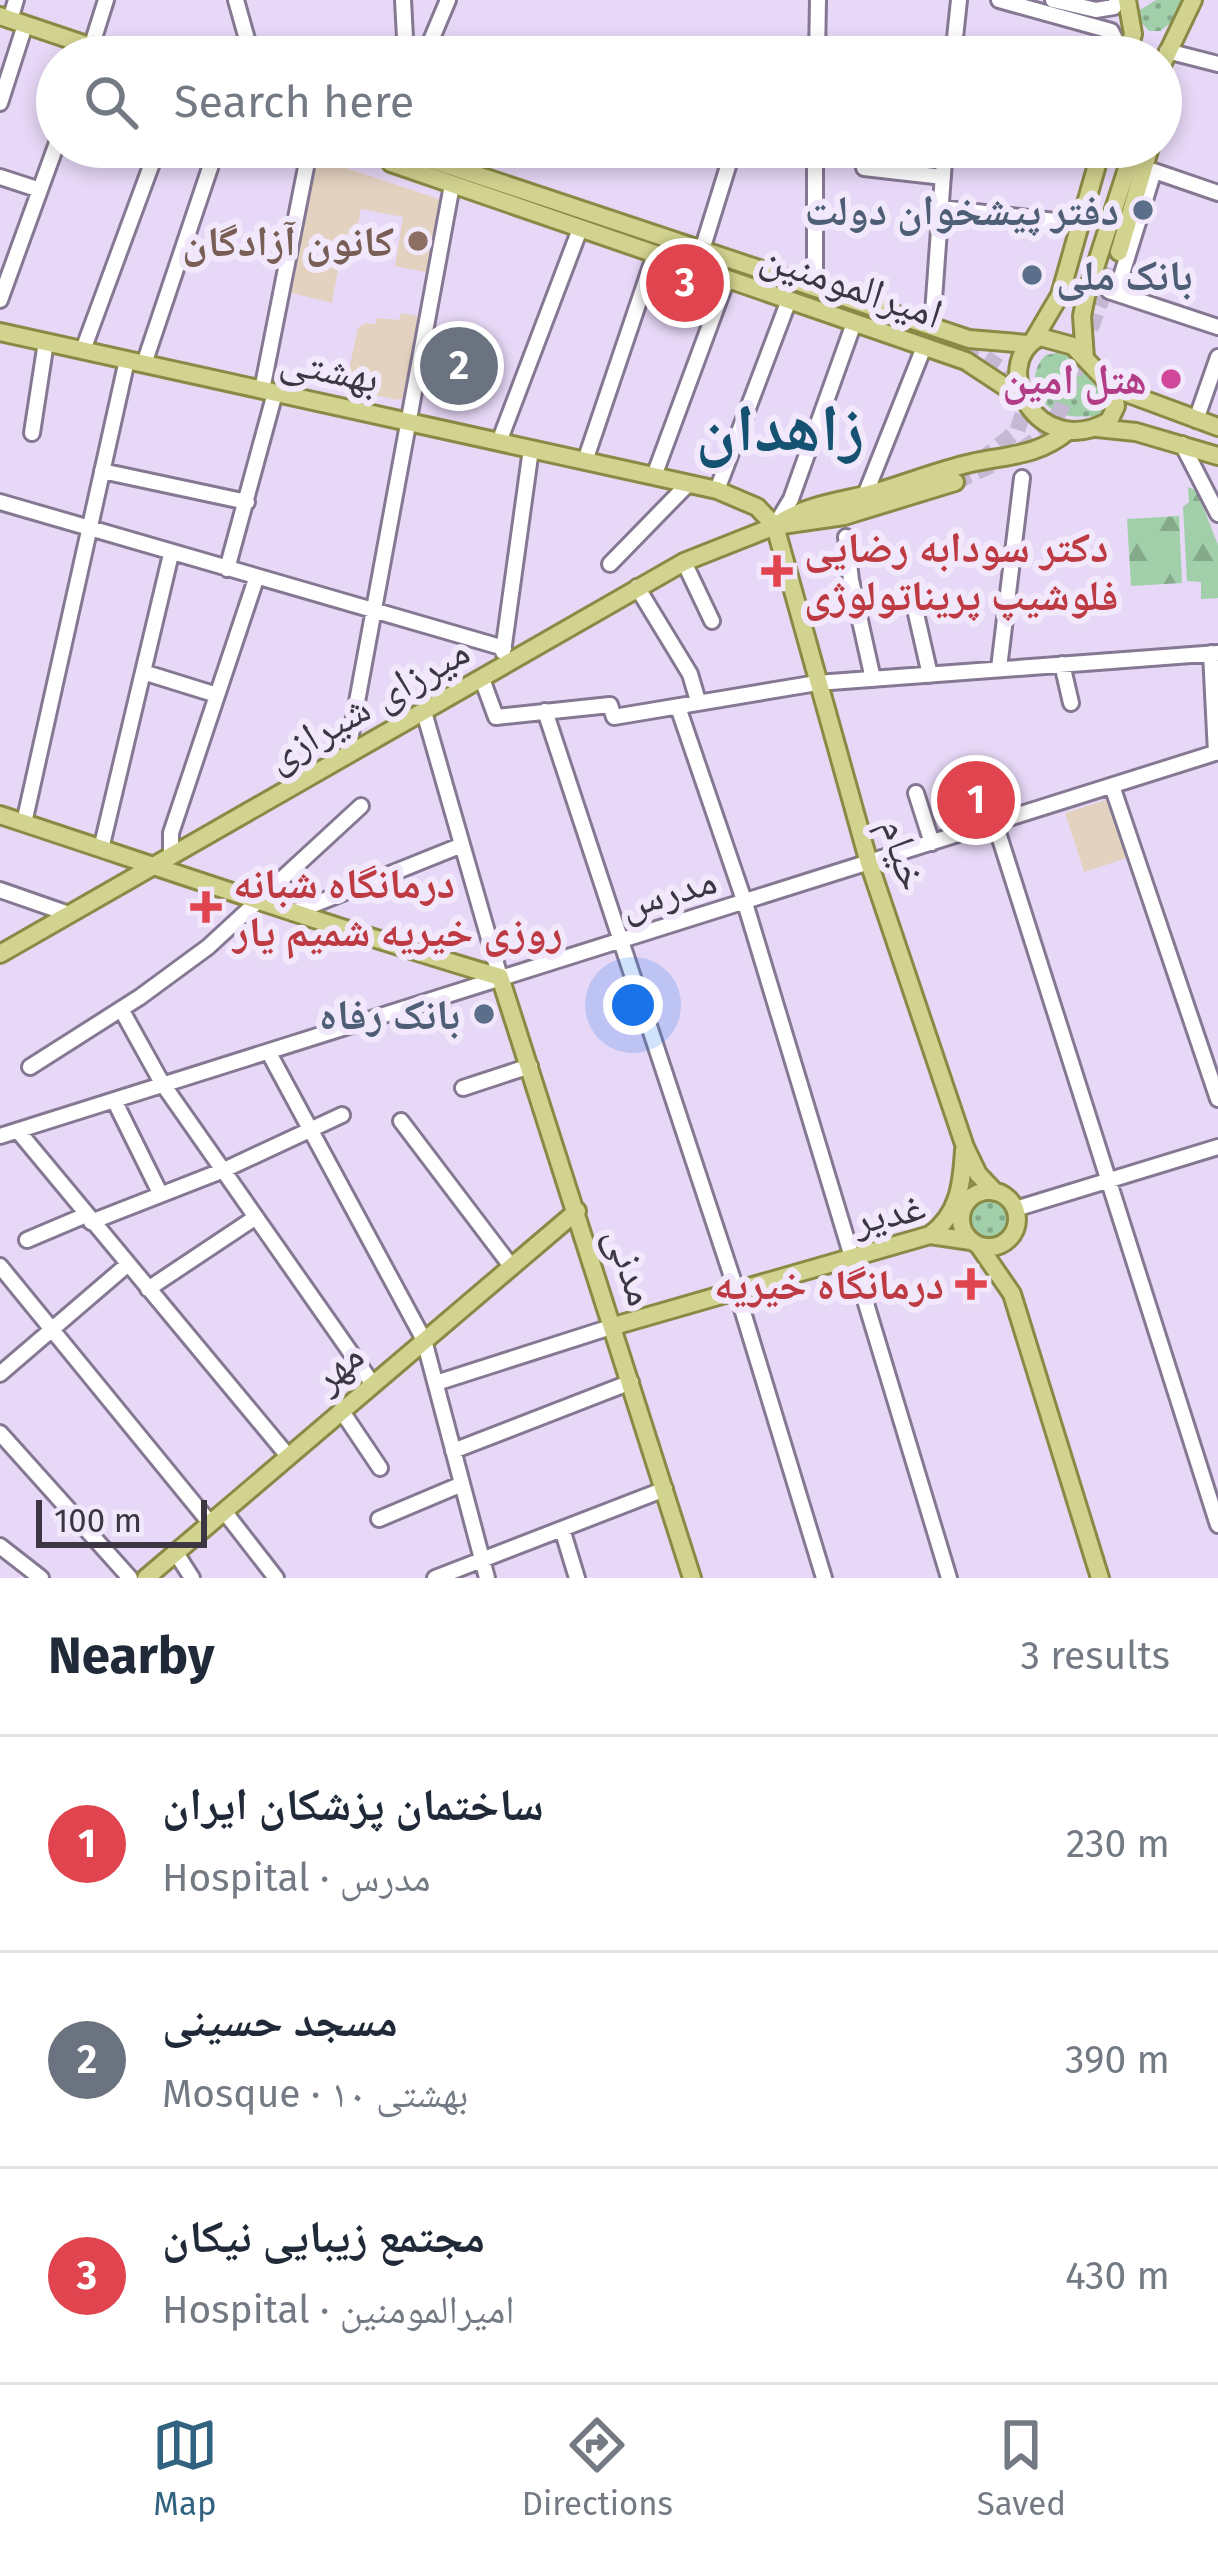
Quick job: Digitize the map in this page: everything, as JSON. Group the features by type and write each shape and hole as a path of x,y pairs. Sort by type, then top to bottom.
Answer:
{"main road":[{"path":"1127,0 1136,36"},
{"path":"1175,36 1192,0"},
{"path":"11,20 50,36"},
{"name":"امیرالمومنین","path":"403,168 924,347 980,368 1025,400"},
{"path":"457,168 986,342 1058,339 1073,346 1116,394 1113,417 1090,428"},
{"path":"1097,168 1060,296 1019,371 1025,400 1048,427 1136,432 1218,456"},
{"path":"1085,359 1082,316 1086,296 1127,168"},
{"path":"1119,252 1144,168"},
{"path":"710,253 741,269 873,316"},
{"name":"بهشتی","path":"0,332 717,490 757,506 775,526"},
{"path":"1112,388 1218,427"},
{"path":"775,526 803,509 966,464 1034,452 1068,430"},
{"path":"775,526 844,516 955,482"},
{"name":"میرزای شیرازی","path":"0,954 638,587 684,562 775,526"},
{"name":"خیام","path":"775,526 869,863 965,1147 978,1174 995,1192"},
{"path":"0,815 101,849 163,860 293,914 500,976"},
{"name":"مدنی","path":"500,976 692,1578"},
{"path":"930,1234 947,1221 954,1208 965,1147"},
{"path":"1012,1294 962,1226 964,1206 978,1193 995,1192 1015,1209 1012,1294 1100,1578"},
{"name":"مهر","path":"146,1578 577,1211"},
{"name":"غدیر","path":"614,1325 930,1234 975,1243"},
{"path":"975,1243 997,1246 1012,1236"}],"street":[{"path":"0,103 16,0"},
{"path":"95,36 106,0"},
{"path":"236,0 246,36"},
{"path":"403,0 405,36"},
{"path":"433,36 448,0"},
{"path":"817,36 818,0"},
{"path":"955,36 959,0"},
{"path":"999,0 1116,36"},
{"path":"1053,0 1105,11 1117,0"},
{"path":"1182,61 1218,64"},
{"path":"0,300 48,168"},
{"path":"83,350 150,168"},
{"path":"24,823 102,471 135,362 210,168"},
{"path":"227,568 247,502 306,168"},
{"path":"710,253 729,168"},
{"path":"814,287 815,168"},
{"path":"864,168 943,177"},
{"path":"932,326 944,168"},
{"path":"1218,193 1154,171 1111,292 1218,327"},
{"path":"0,177 40,190"},
{"path":"346,756 452,184"},
{"path":"941,208 1081,224"},
{"path":"499,442 580,229"},
{"path":"585,461 655,254"},
{"path":"654,476 727,279"},
{"path":"717,490 789,300"},
{"path":"775,526 791,500 854,322"},
{"path":"32,433 46,342"},
{"path":"866,495 924,347"},
{"path":"1196,420 1218,357"},
{"path":"1182,444 1218,514"},
{"path":"501,668 531,449"},
{"path":"102,471 247,502"},
{"path":"999,668 1022,478"},
{"path":"610,564 688,484"},
{"path":"0,523 3,503 504,648"},
{"path":"846,537 850,580 873,679"},
{"path":"101,849 171,554"},
{"path":"684,562 712,621"},
{"path":"163,860 256,579"},
{"path":"638,587 689,674 698,701"},
{"path":"912,596 930,675"},
{"path":"482,679 496,716 610,705 614,717 817,682 1215,653 1217,752"},
{"path":"1062,664 1071,703"},
{"path":"143,672 217,695"},
{"path":"678,707 745,903 950,1578"},
{"path":"544,711 736,1289 824,1578"},
{"path":"424,712 500,976"},
{"name":"مدرس","path":"0,1136 1217,752"},
{"path":"1112,786 1218,1099"},
{"path":"916,793 932,843"},
{"path":"30,1066 121,1010 208,947 361,806"},
{"path":"995,823 1218,1525"},
{"path":"293,914 462,845"},
{"path":"0,890 69,914"},
{"path":"121,1010 162,1083 372,1383"},
{"path":"269,1054 424,1340 487,1578"},
{"path":"463,1088 530,1066"},
{"path":"114,1100 160,1193"},
{"path":"27,1240 224,1170 342,1115"},
{"path":"401,1121 511,1266"},
{"path":"19,1132 288,1456"},
{"path":"1015,1209 1218,1147"},
{"path":"148,1289 256,1217"},
{"path":"0,1374 128,1265"},
{"path":"0,1266 210,1523"},
{"path":"436,1383 614,1325"},
{"path":"453,1451 632,1382"},
{"path":"341,1410 380,1468"},
{"path":"0,1433 130,1578"},
{"path":"379,1519 462,1484"},
{"path":"435,1578 664,1489"},
{"path":"224,1511 276,1578"},
{"path":"562,1529 577,1578"},
{"path":"0,1546 41,1578"},
{"path":"176,1553 192,1578"}],"shaded area":[{"path":"314,168 346,168 445,201 431,273 395,266 403,217 361,209 351,259 340,258 332,303 288,292"},
{"path":"401,313 418,316 405,397 398,400 355,391 348,374 358,328 376,324 376,318 399,320"},
{"path":"1112,798 1130,857 1084,872 1065,813"}],"green space":[{"path":"1156,0 1184,0 1177,18 1160,31 1149,31 1138,19 1140,10"},
{"path":"1046,355 1068,356 1109,400 1112,405 1103,416 1066,415 1045,404 1036,388 1036,371"},
{"path":"1188,487 1197,491 1218,545 1218,598 1201,599 1201,582 1187,581 1183,507 1189,502"},
{"path":"1179,516 1182,583 1131,586 1127,519"},
{"path":"988,1199 1002,1205 1008,1219 1002,1233 988,1239 974,1233 968,1219 974,1205"}],"tunnel":[{"path":"1021,450 1046,433 1061,409 1119,252"},
{"path":"873,316 980,354 1005,371 1024,411 1017,431 979,462"},
{"path":"955,482 998,462"}],"place":[{"name":"دفتر پیشخوان دولت","path":"1143,210"},
{"name":"کانون آزادگان","path":"418,241"},
{"name":"بانک ملی","path":"1032,275"},
{"name":"مجتمع زیبایی نیکان","path":"685,283"},
{"name":"مسجد حسینی","path":"459,366"},
{"name":"هتل امین","path":"1171,379"},
{"name":"دکتر سودابه رضایی فلوشیپ پریناتولوژی","path":"777,571"},
{"name":"ساختمان پزشکان ایران","path":"976,800"},
{"name":"درمانگاه شبانه روزی خیریه شمیم یار","path":"206,907"},
{"name":"بانک رفاه","path":"484,1014"},
{"name":"درمانگاه خیریه","path":"971,1284"}],"district":[{"name":"زاهدان","path":"780,428"}]}
